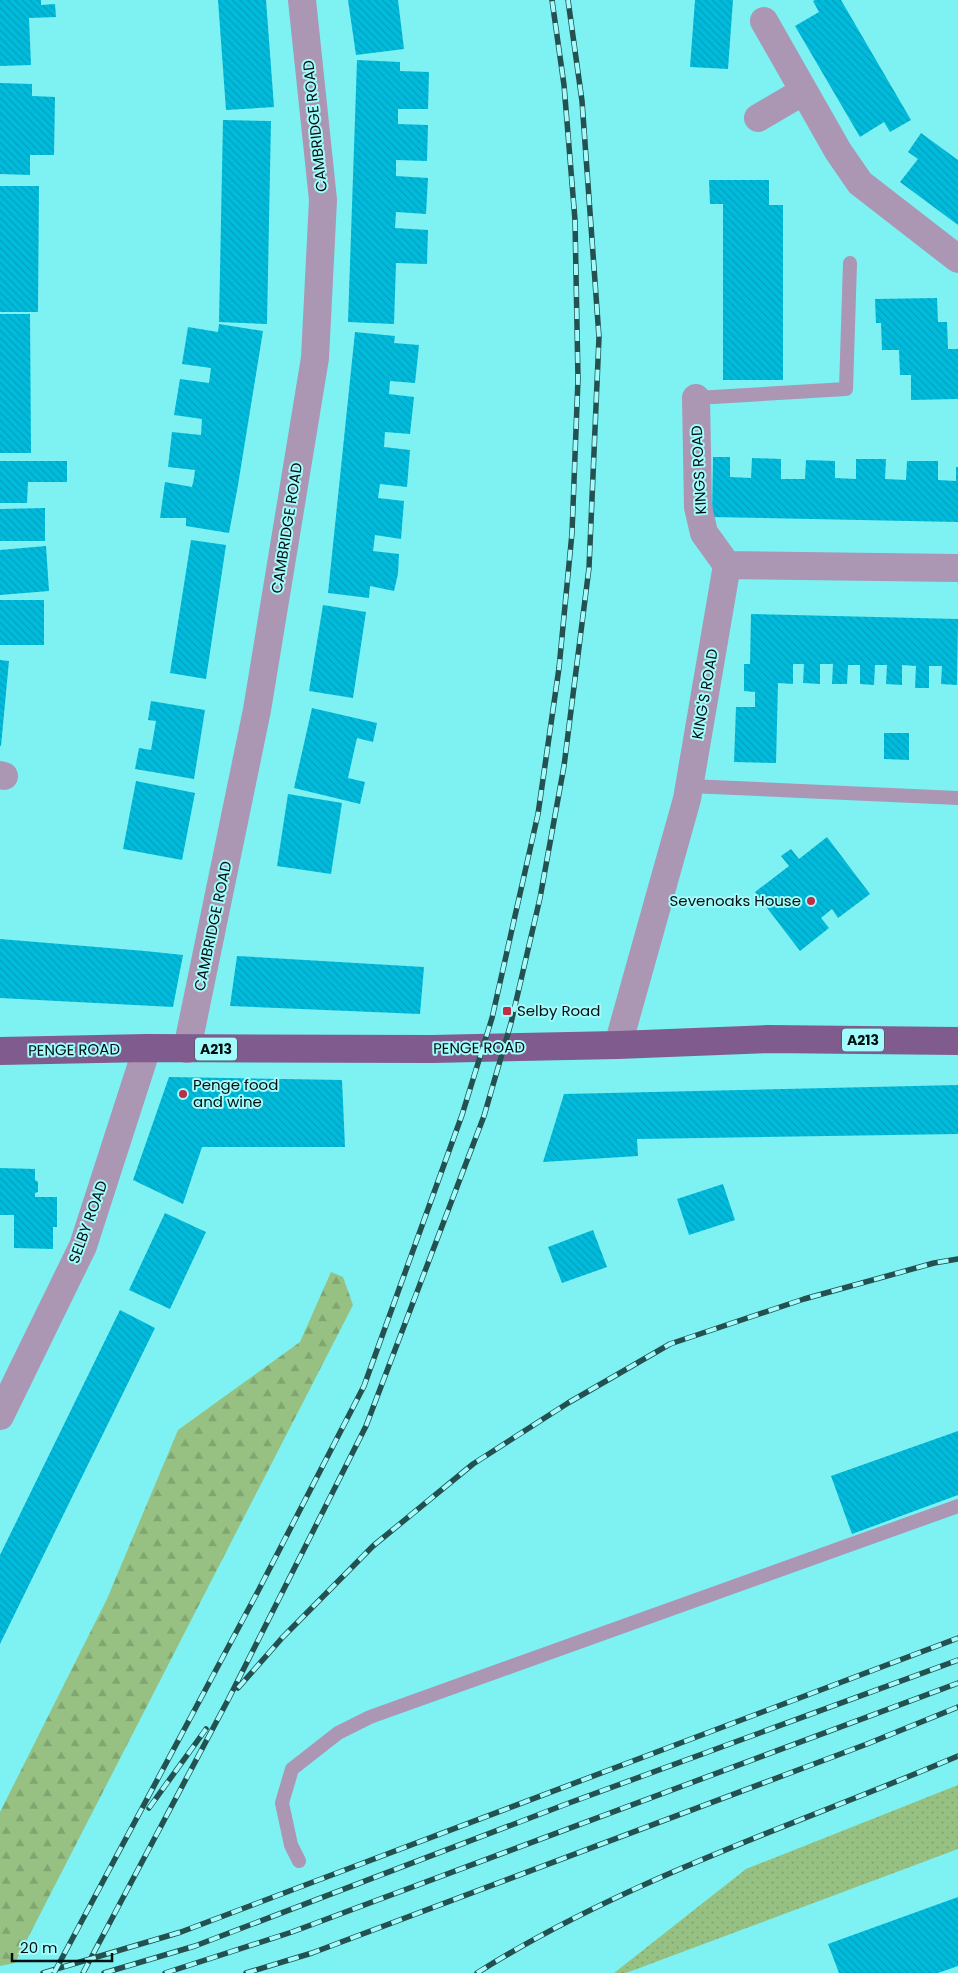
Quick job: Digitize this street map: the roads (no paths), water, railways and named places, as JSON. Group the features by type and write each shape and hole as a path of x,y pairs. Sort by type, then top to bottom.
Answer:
{"main road":[{"name":"PENGE ROAD","path":"0,1051 147,1048 402,1049 618,1045 768,1039 958,1041"}],"street":[{"name":"CAMBRIDGE ROAD","path":"187,1049 257,710 315,358 322,200 302,0"},
{"path":"764,21 842,158 860,183 958,259"},
{"path":"758,118 804,92"},
{"name":"KINGS ROAD","path":"696,398 698,507 704,533 727,565"},
{"path":"727,565 958,568"},
{"name":"KING'S ROAD","path":"618,1045 689,786 727,565"},
{"name":"SELBY ROAD","path":"0,1416 82,1246 147,1048"}],"lane":[{"path":"696,398 846,389 850,263"},
{"path":"689,786 958,798"},
{"path":"299,1861 291,1845 282,1803 292,1769 338,1733 370,1717 958,1506"}],"railway":[{"path":"54,1973 256,1595 364,1386 462,1115 492,1018 538,814 559,668 572,533 578,379 575,220 564,85 552,0"},
{"path":"83,1973 228,1700 366,1426 484,1116 511,1023 540,898 564,766 589,568 599,337 582,101 568,0"},
{"path":"238,1688 282,1638 373,1546 473,1464 568,1403 670,1344 804,1299 934,1263 958,1259"},
{"path":"43,1973 181,1932 958,1638"},
{"path":"104,1973 195,1946 569,1803 958,1660"},
{"path":"165,1973 292,1932 958,1683"},
{"path":"246,1973 312,1953 867,1744 958,1707"},
{"path":"149,1808 206,1729"},
{"path":"477,1973 592,1909 652,1881 958,1756"}],"place":[{"name":"Sevenoaks House","path":"811,901"},
{"name":"Selby Road","path":"507,1011"},
{"name":"Penge food and wine","path":"183,1094"}]}
